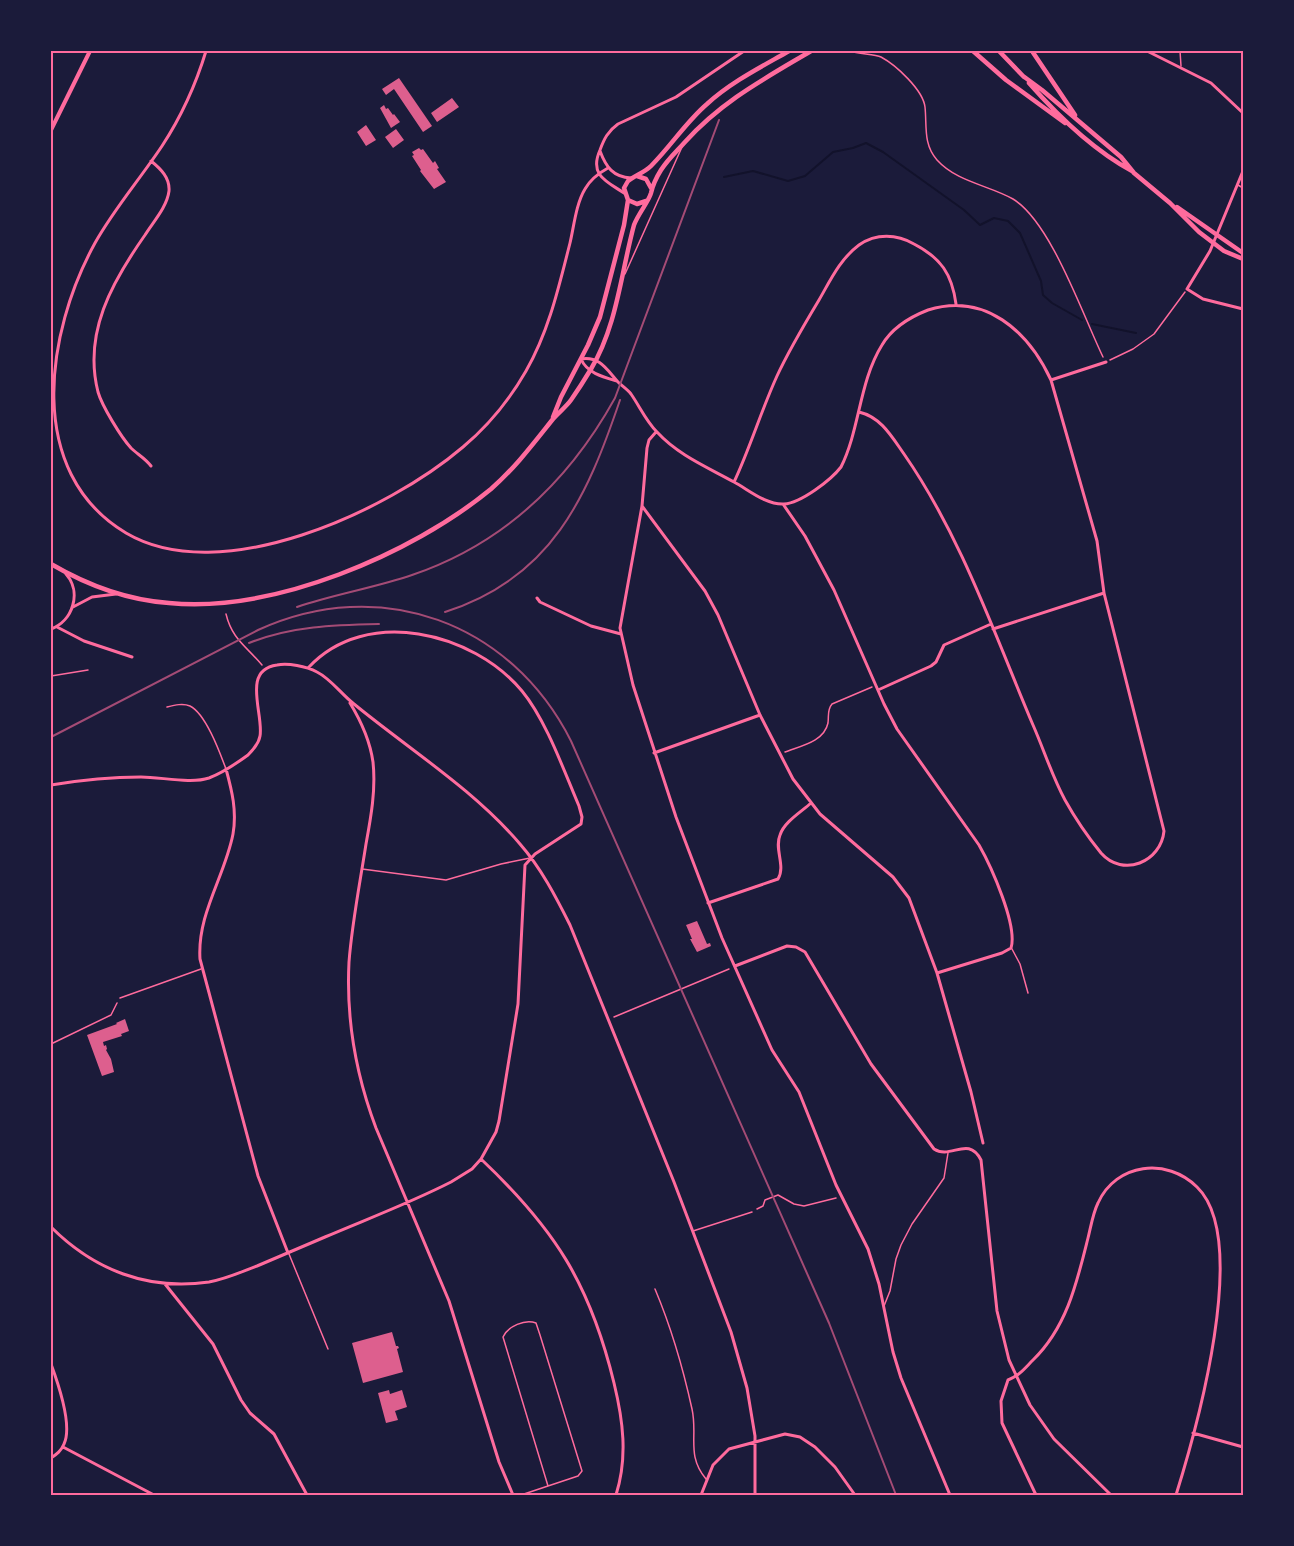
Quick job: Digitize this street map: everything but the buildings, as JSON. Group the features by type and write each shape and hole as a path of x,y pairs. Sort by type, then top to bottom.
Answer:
{"main road":[{"path":"646,201 637,204 628,200 624,193 625,184 652,165 686,125 714,98 737,81 789,51"},
{"path":"651,188 666,163 706,120 736,95 811,51"},
{"path":"973,51 1025,95 1057,119 1071,126"},
{"path":"999,51 1071,126 1118,164 1134,173 1170,202 1243,253"},
{"path":"1032,51 1080,122"},
{"path":"1023,76 1121,157 1134,173"},
{"path":"51,564 93,585 118,594 166,603 224,604 286,591 354,568 419,537 468,506 520,461 570,401 595,361 621,283 634,226 651,194 651,188 646,179 637,176"},
{"path":"553,419 604,304 628,200"},
{"path":"1170,202 1194,227 1224,252 1243,259"}],"street":[{"path":"51,130 90,51"},
{"path":"206,51 184,107 151,161 96,241 74,289 58,349 54,385 57,431 63,455 73,477 86,498 107,519 129,534 153,545 177,551 201,553 230,551 259,546 310,531 385,500 453,456 500,409 534,354 552,311 582,196 589,183 608,168"},
{"path":"624,193 602,178 596,157 605,138 615,126 676,97 744,51"},
{"path":"1148,51 1211,83 1243,113"},
{"path":"600,151 608,168 616,175 631,178"},
{"path":"151,161 167,177 169,194 162,209 126,262 108,296 98,322 94,355 101,400 131,448 151,466"},
{"path":"1243,171 1214,243 1187,290 1203,299 1243,309"},
{"path":"734,482 767,399 789,352 832,277 843,261 860,244 875,238 892,236 910,241 926,250 947,273 954,288 956,305"},
{"path":"581,359 604,364 612,377 628,391 656,432 672,446 692,460 768,501 783,504 802,498 829,480 839,470 845,459 859,412 876,356 892,332 918,314 956,305 978,308 1009,324 1020,334 1051,380 1097,541 1104,592 1164,831 1160,847 1155,855 1139,864 1120,864 1107,858 1066,802 952,535 920,479 880,423 870,415 859,412"},
{"path":"581,359 585,367 590,370 612,377"},
{"path":"1051,380 1106,362"},
{"path":"656,432 649,440 647,448 642,506 622,615 621,634 633,685 654,753 708,903 772,1050 799,1092 842,1197 868,1249 901,1378 950,1495"},
{"path":"783,504 805,536 834,590 897,729 979,845 989,862 999,888 1013,938 1011,948 936,974"},
{"path":"642,506 705,591 726,631 778,754 793,779 811,803 836,829 904,888 917,915 936,974 983,1143"},
{"path":"51,629 57,627 67,617 73,607 74,590 69,578 62,570"},
{"path":"993,629 1104,592"},
{"path":"73,607 92,597 118,594"},
{"path":"537,598 540,602 591,626 621,634"},
{"path":"878,690 931,666 936,662 944,645 991,624"},
{"path":"57,627 84,641 132,657"},
{"path":"51,1227 79,1252 100,1265 139,1279 165,1284 184,1284 225,1278 451,1182 472,1169 482,1159 496,1132 514,1034 521,973 525,869 531,858 581,824 582,817 537,713 522,691 484,658 456,644 422,635 393,633 366,637 338,646 320,655 308,668"},
{"path":"51,785 141,777 198,780 209,778 226,769 249,754 259,740 256,692 260,676 266,669 276,665 308,668 324,676 347,699 482,804 505,827 531,858 554,893 570,925 725,1316 742,1369 752,1413 756,1442 755,1495"},
{"path":"347,699 363,726 373,761 374,780 349,960 348,1000 351,1037 357,1068 366,1101 449,1301 500,1462 513,1495"},
{"path":"654,753 760,715"},
{"path":"226,769 234,801 233,834 201,932 202,968 258,1176 288,1253"},
{"path":"708,903 778,879 781,871 779,837 789,823 811,803"},
{"path":"735,966 787,946 796,947 805,952 871,1064 934,1149 938,1152 948,1152 962,1148 977,1153 981,1160 997,1311 1004,1344 1016,1376 1030,1405 1054,1439 1111,1495"},
{"path":"482,1159 524,1201 554,1240 576,1276 595,1319 606,1352 622,1421 623,1450 616,1495"},
{"path":"1036,1495 1002,1423 1001,1401 1008,1380 1016,1376 1038,1355 1065,1314 1073,1295 1094,1212 1101,1197 1123,1174 1143,1168 1166,1170 1185,1178 1198,1187 1208,1201 1215,1224 1218,1246 1220,1278 1215,1340 1209,1375 1176,1495"},
{"path":"165,1284 213,1344 250,1413 274,1434 307,1495"},
{"path":"51,1364 61,1395 66,1439 63,1447 51,1458"},
{"path":"1193,1432 1243,1447"},
{"path":"701,1495 713,1465 729,1449 785,1434 800,1437 824,1455 855,1495"},
{"path":"63,1447 154,1495"}],"lane":[{"path":"1180,51 1181,67"},
{"path":"621,283 683,145"},
{"path":"1237,184 1243,188"},
{"path":"51,676 88,670"},
{"path":"167,707 184,704 199,712 226,769"},
{"path":"362,868 439,880 453,879 507,862 531,858"},
{"path":"1011,948 1020,964 1028,993"},
{"path":"120,998 202,968"},
{"path":"884,1308 901,1245 912,1224 944,1178 948,1152"},
{"path":"693,1231 752,1212"},
{"path":"288,1253 328,1349"},
{"path":"655,1289 673,1340 690,1400 694,1422 694,1457 699,1471 706,1479"},
{"path":"521,1495 548,1486 578,1476 582,1468 536,1323 529,1321 510,1328 503,1337 548,1486"}],"path":[{"path":"850,51 880,57 910,80 922,97 925,107 925,132 929,147 936,159 952,172 1012,199 1029,211 1068,278 1106,362 1133,349 1154,334 1187,290"},
{"path":"226,614 232,633 262,665"},
{"path":"778,754 818,738 826,728 831,706 876,686"},
{"path":"609,1019 735,966"},
{"path":"51,1044 111,1015 120,998"},
{"path":"752,1212 763,1206 765,1200 776,1195 804,1206 842,1197"}],"waterway":[{"path":"724,177 753,171 788,181 805,176 833,152 866,143 883,152 964,210 980,225 994,218 1008,221 1020,233 1041,281 1043,295 1052,303 1082,320"},
{"path":"1092,324 1136,333"}],"railway":[{"path":"297,607 398,580 445,562 476,546 504,527 555,482 577,456 615,398 719,120"},
{"path":"445,612 482,597 513,578 539,556 560,530 578,501 594,469 620,400"},
{"path":"51,737 258,630 304,614 350,607 395,609 438,620 478,639 514,666 545,700 571,741 829,1323 896,1495"},
{"path":"249,643 297,630 379,624"}]}
